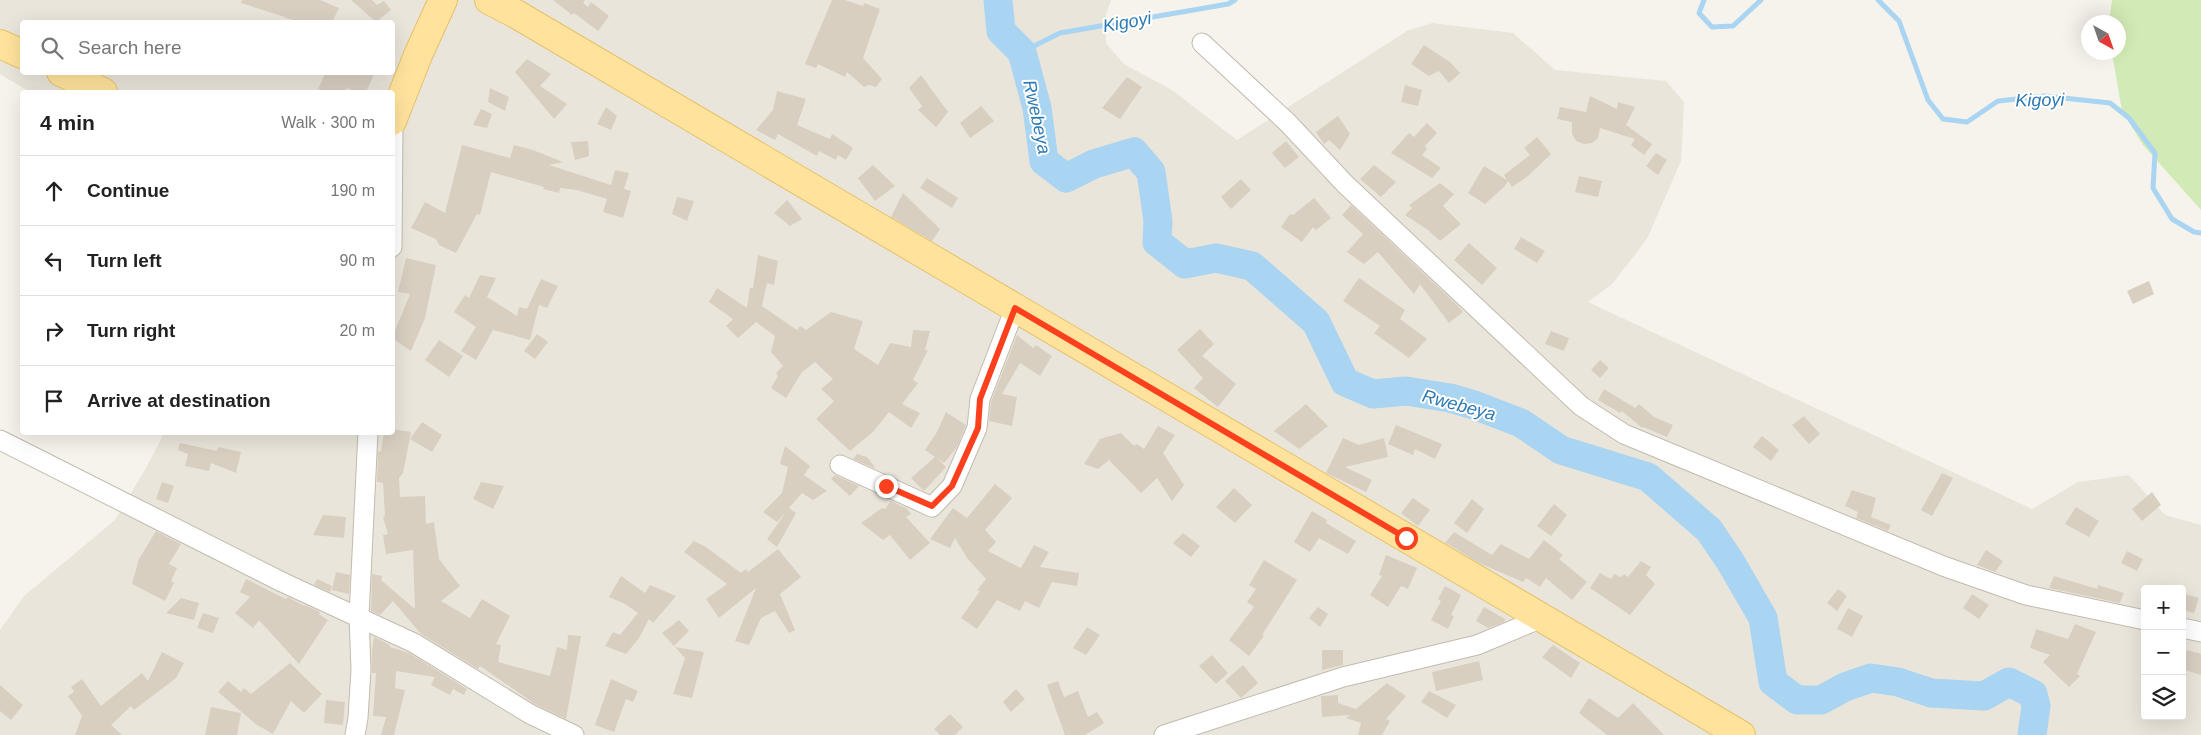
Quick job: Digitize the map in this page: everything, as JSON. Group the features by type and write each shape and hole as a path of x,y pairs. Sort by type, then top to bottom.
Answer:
{"main road":[{"path":"395,116 418,55 443,0"},
{"path":"489,0 525,19 1741,735"},
{"path":"0,44 20,53"},
{"path":"67,75 99,90"}],"street":[{"path":"1202,43 1288,124 1345,184 1581,406 1624,434 1943,566 2026,595 2141,619"},
{"path":"840,465 932,506 952,486 978,428 980,399 1015,308"},
{"path":"355,735 361,670 358,616 368,435"},
{"path":"0,440 282,582 414,643 530,714 574,735"},
{"path":"1164,735 1343,677 1477,645 1542,618"},
{"path":"2186,629 2201,632"}],"shaded area":[{"path":"0,0 1111,0 1106,14 1106,43 1124,64 1172,90 1237,140 1407,31 1432,23 1513,33 1555,70 1666,81 1684,102 1681,161 1647,239 1612,284 1588,302 2032,509 2078,482 2129,475 2165,515 2201,525 2201,735 0,735 0,630 24,596 115,520 163,435 395,435 395,90 27,90 0,74"}],"green space":[{"path":"2112,0 2201,0 2201,210 2143,145 2122,111 2113,60 2126,60 2126,15 2110,15"}],"building":[{"path":"242,0 320,0 339,8 333,20 294,20 241,3"},
{"path":"351,0 372,0 377,5 384,1 391,10 378,20 374,20"},
{"path":"553,0 585,0 583,3 588,7 591,2 609,16 598,31 574,13 572,15"},
{"path":"832,0 845,0 863,6 864,3 880,9 863,58 882,79 876,87 869,85 864,87 847,72 845,77 818,64 816,68 805,64"},
{"path":"1424,45 1450,62 1460,73 1449,83 1439,71 1429,76 1411,64"},
{"path":"527,59 551,74 540,86 567,104 554,119 515,72"},
{"path":"325,75 374,75 367,90 352,90 347,88 346,90 318,89"},
{"path":"921,75 948,112 936,127 918,110 922,106 909,88"},
{"path":"1127,77 1142,87 1120,119 1102,108"},
{"path":"1405,85 1422,90 1418,106 1401,102"},
{"path":"490,88 509,97 505,111 488,102"},
{"path":"777,91 806,99 797,125 830,139 832,134 853,148 846,160 838,155 836,160 819,151 817,156 778,134 775,140 756,130 773,110"},
{"path":"1590,96 1617,109 1618,102 1635,107 1626,125 1652,144 1644,155 1631,145 1635,139 1600,128 1598,138 1592,143 1584,144 1576,141 1572,134 1572,122 1557,119 1560,107 1586,112"},
{"path":"981,106 994,121 970,138 960,123"},
{"path":"606,107 617,116 611,130 597,124"},
{"path":"481,109 492,114 487,128 473,125"},
{"path":"1338,116 1350,134 1340,150 1329,140 1324,144 1316,132"},
{"path":"1427,123 1437,133 1425,146 1427,149 1422,155 1441,168 1432,178 1391,153 1409,133 1414,137"},
{"path":"1537,137 1551,154 1528,176 1512,187 1508,181 1485,204 1468,193 1484,166 1507,180 1504,175 1530,155 1524,148"},
{"path":"588,141 589,156 575,160 571,142"},
{"path":"1286,141 1299,157 1285,168 1272,153"},
{"path":"462,145 510,158 514,145 533,150 563,162 549,165 611,185 615,170 629,173 624,189 631,191 623,218 603,212 607,199 577,190 560,188 559,193 491,172 480,215 477,214 456,253 439,245 436,239 411,228 425,202 445,213"},
{"path":"1656,153 1667,160 1658,175 1646,166"},
{"path":"873,165 895,186 875,201 858,178"},
{"path":"1374,165 1396,182 1381,197 1360,179"},
{"path":"1579,176 1602,181 1598,197 1575,192"},
{"path":"927,178 958,198 952,208 920,188"},
{"path":"1241,179 1251,190 1231,209 1221,197"},
{"path":"1440,183 1454,194 1443,206 1461,224 1440,241 1428,230 1405,215 1412,208 1409,205"},
{"path":"903,193 940,229 932,241 891,217"},
{"path":"677,197 694,201 687,221 672,214"},
{"path":"1314,198 1331,218 1316,230 1313,227 1302,242 1281,227 1290,214 1293,215"},
{"path":"787,200 802,219 790,226 774,213"},
{"path":"1351,205 1463,312 1449,323 1420,284 1414,294 1378,252 1364,264 1347,252 1363,234 1342,215"},
{"path":"1521,237 1545,251 1537,263 1514,249"},
{"path":"1469,243 1497,268 1482,285 1454,260"},
{"path":"758,255 778,261 774,285 767,283 762,306 797,330 800,326 806,330 831,312 863,321 854,349 878,365 890,343 911,347 913,330 930,331 925,350 928,350 913,380 918,383 902,404 920,413 911,428 889,412 873,432 850,451 816,419 834,401 821,389 833,379 815,362 802,372 786,398 771,388 778,376 776,373 783,366 771,352 775,336 756,322 738,338 726,326 733,319 709,302 717,288 747,308 750,288 753,288"},
{"path":"406,258 436,265 425,318 411,351 395,340 395,331 410,294 398,292"},
{"path":"480,275 496,278 487,297 517,316 519,307 527,309 541,279 558,286 547,308 539,305 530,340 493,330 476,360 461,351 476,327 454,312 465,295 469,298"},
{"path":"1359,278 1405,310 1400,319 1427,339 1409,358 1374,333 1380,326 1343,301"},
{"path":"2149,281 2154,294 2133,304 2127,291"},
{"path":"1200,329 1214,344 1202,356 1236,384 1218,407 1194,388 1203,378 1177,350"},
{"path":"1551,331 1569,338 1564,351 1545,344"},
{"path":"537,334 548,342 535,359 524,351"},
{"path":"1017,335 1033,348 1036,345 1052,356 1040,376 1020,363 1002,394 1017,397 1012,426 989,421 991,402"},
{"path":"439,340 463,356 449,377 425,360"},
{"path":"1600,360 1609,368 1600,378 1591,370"},
{"path":"1604,389 1635,408 1639,404 1654,417 1673,425 1667,437 1642,428 1622,411 1620,413 1598,400"},
{"path":"1306,404 1328,426 1299,449 1274,431"},
{"path":"946,412 966,425 957,447 944,463 936,457 946,467 924,491 911,478 935,457 925,450 937,432"},
{"path":"1804,416 1820,434 1809,444 1792,425"},
{"path":"422,422 442,435 432,452 410,439"},
{"path":"1396,425 1442,444 1435,459 1415,449 1413,455 1388,444"},
{"path":"1158,426 1175,435 1163,453 1184,485 1172,501 1157,478 1141,493 1109,460 1098,469 1084,464 1100,439 1121,433 1134,446 1137,444 1144,449"},
{"path":"395,429 411,432 403,473 399,478 400,497 425,496 426,524 434,522 439,559 460,586 441,601 470,618 482,599 510,616 496,644 501,645 498,662 550,676 557,647 567,650 568,635 581,636 566,719 535,704 480,666 478,669 421,634 393,601 380,615 371,611 372,574 382,576 381,580 415,609 413,550 386,554 383,535 388,534 383,517 385,516 383,483 377,482 378,451 381,452 384,435 395,435"},
{"path":"1762,436 1779,450 1771,461 1753,447"},
{"path":"1343,438 1359,445 1384,438 1388,457 1345,467 1372,480 1366,492 1326,473"},
{"path":"180,443 217,451 218,447 241,452 236,473 211,463 209,471 185,466 188,454 178,450"},
{"path":"785,446 810,466 804,475 827,491 813,500 802,493 789,508 796,513 777,547 767,539 786,512 777,522 763,512 782,493 788,467 780,464"},
{"path":"857,454 867,457 875,467 853,459"},
{"path":"1942,473 1953,478 1932,516 1921,510"},
{"path":"835,475 859,486 850,496 831,479"},
{"path":"162,482 174,486 168,503 156,499"},
{"path":"481,482 504,486 493,509 473,499"},
{"path":"995,484 1012,498 985,530 996,542 988,551 1021,568 1034,545 1049,552 1040,567 1079,573 1077,586 1052,582 1039,608 1025,601 1020,611 997,600 977,629 961,618 980,591 977,590 986,579 967,558 955,538 950,548 930,539 953,508 967,518"},
{"path":"1234,488 1252,505 1235,523 1216,507"},
{"path":"1852,490 1876,498 1871,517 1891,525 1888,531 1856,518 1858,512 1845,506"},
{"path":"2152,492 2161,505 2142,521 2132,509"},
{"path":"1413,498 1430,510 1418,526 1401,513"},
{"path":"1472,499 1484,509 1467,533 1454,523"},
{"path":"891,501 906,508 911,514 906,517 930,543 910,560 890,535 883,540 861,523 882,508 885,509"},
{"path":"1554,504 1567,515 1551,536 1537,526"},
{"path":"2076,507 2099,521 2089,537 2065,524"},
{"path":"1312,511 1327,520 1326,523 1356,541 1348,554 1319,538 1310,552 1294,542"},
{"path":"323,515 346,517 344,538 313,535"},
{"path":"156,531 181,544 169,564 177,568 171,581 174,583 165,601 132,584 139,559"},
{"path":"1454,532 1492,555 1501,544 1529,559 1544,540 1563,555 1559,559 1587,582 1572,600 1546,578 1540,587 1526,578 1523,582 1479,563 1445,543"},
{"path":"1183,533 1200,546 1191,557 1173,543"},
{"path":"694,541 706,547 741,573 746,569 748,572 778,549 801,577 780,594 795,630 789,633 775,611 761,618 749,645 735,641 756,588 719,618 706,599 727,584 684,552"},
{"path":"1986,550 2003,561 1995,572 1977,565"},
{"path":"2127,551 2143,559 2137,571 2121,563"},
{"path":"1386,555 1417,568 1408,589 1401,586 1388,607 1370,595 1382,576 1379,575"},
{"path":"1264,560 1297,580 1262,635 1264,636 1249,656 1229,640 1254,607 1247,602 1256,589 1249,585"},
{"path":"1641,561 1651,567 1646,575 1655,584 1630,615 1590,588 1600,573 1611,579 1614,574 1621,577 1624,574 1628,577"},
{"path":"336,572 350,575 349,594 332,590"},
{"path":"621,576 645,593 650,585 676,596 653,623 649,619 639,638 626,654 605,646 613,632 620,635 638,613 625,604 609,597"},
{"path":"2054,576 2097,589 2098,585 2124,593 2120,603 2049,588"},
{"path":"246,579 286,599 288,597 320,612 319,614 328,620 299,664 259,620 253,628 235,613 250,597 240,592"},
{"path":"317,579 332,586 330,592 314,585"},
{"path":"1445,586 1461,595 1451,615 1454,616 1448,629 1431,620 1441,601 1438,599"},
{"path":"1838,589 1847,596 1837,611 1827,603"},
{"path":"1972,594 1989,605 1979,619 1963,608"},
{"path":"2186,594 2199,598 2194,613 2186,611"},
{"path":"181,598 199,603 194,620 166,613"},
{"path":"1318,607 1328,614 1320,627 1309,618"},
{"path":"1484,607 1505,619 1504,622 1488,628 1476,621"},
{"path":"1848,608 1863,616 1852,637 1837,629"},
{"path":"203,613 219,618 213,633 197,628"},
{"path":"679,620 689,631 674,646 662,633"},
{"path":"2075,624 2096,632 2077,674 2080,676 2069,687 2043,662 2050,655 2030,648 2036,629 2068,639"},
{"path":"1087,627 1100,635 1086,655 1073,648"},
{"path":"374,637 390,645 390,647 409,653 467,689 464,695 453,689 450,695 431,685 435,677 396,671 395,688 405,690 394,735 381,735 386,717 373,716 376,673 372,673"},
{"path":"1553,645 1580,663 1571,678 1542,657"},
{"path":"675,647 704,652 692,698 673,694 685,658"},
{"path":"1322,650 1343,650 1343,665 1322,670"},
{"path":"2187,650 2201,654 2201,675 2186,670"},
{"path":"162,652 184,663 176,678 134,710 131,706 111,725 122,735 75,735 82,716 68,696 74,692 71,687 82,679 101,706 142,673 148,681"},
{"path":"1212,655 1228,673 1216,684 1199,666"},
{"path":"1479,661 1483,680 1436,691 1432,672"},
{"path":"290,663 322,694 304,713 291,701 273,734 257,725 218,692 228,681 241,692 244,688 251,694"},
{"path":"1243,665 1258,683 1241,698 1225,681"},
{"path":"611,679 638,691 633,702 626,699 614,732 595,725"},
{"path":"1058,681 1064,697 1078,691 1088,717 1097,712 1104,723 1085,735 1065,735 1047,685"},
{"path":"1387,683 1406,696 1386,719 1390,721 1382,735 1358,735 1361,723 1346,718 1350,715 1322,717 1321,696 1338,695 1338,703 1356,709"},
{"path":"0,685 23,705 11,720 0,711"},
{"path":"1016,689 1025,699 1011,712 1003,702"},
{"path":"1429,691 1456,705 1447,718 1421,702"},
{"path":"1589,698 1618,718 1633,703 1664,735 1607,735 1579,713"},
{"path":"326,700 345,702 343,725 324,723"},
{"path":"211,707 241,713 237,735 205,735"},
{"path":"950,714 963,727 955,735 940,735 934,729"}],"waterway":[{"name":"Rwebeya","path":"998,0 1001,31 1022,52 1037,108 1044,161 1066,178 1094,164 1134,152 1151,172 1158,221 1157,242 1185,264 1216,258 1252,266 1316,322 1345,382 1373,394 1406,391 1450,398 1474,405 1521,423 1561,450 1648,477 1709,530 1730,561 1763,618 1773,682 1797,700 1821,700 1845,687 1871,678 1898,682 1931,693 1984,696 2009,682 2033,694 2036,706 2032,735"},
{"name":"Kigoyi","path":"1022,52 1060,33 1228,4 1235,0"},
{"name":"Kigoyi","path":"1704,0 1699,13 1712,27 1733,26 1761,0"},
{"name":"Kigoyi","path":"1878,0 1899,21 1928,100 1943,119 1967,122 1998,101 2045,96 2110,103 2129,118 2155,153 2153,188 2172,219 2194,232 2201,233"}],"route":[{"path":"886,486 932,506 952,486 978,428 980,399 1015,308 1406,538"}]}
